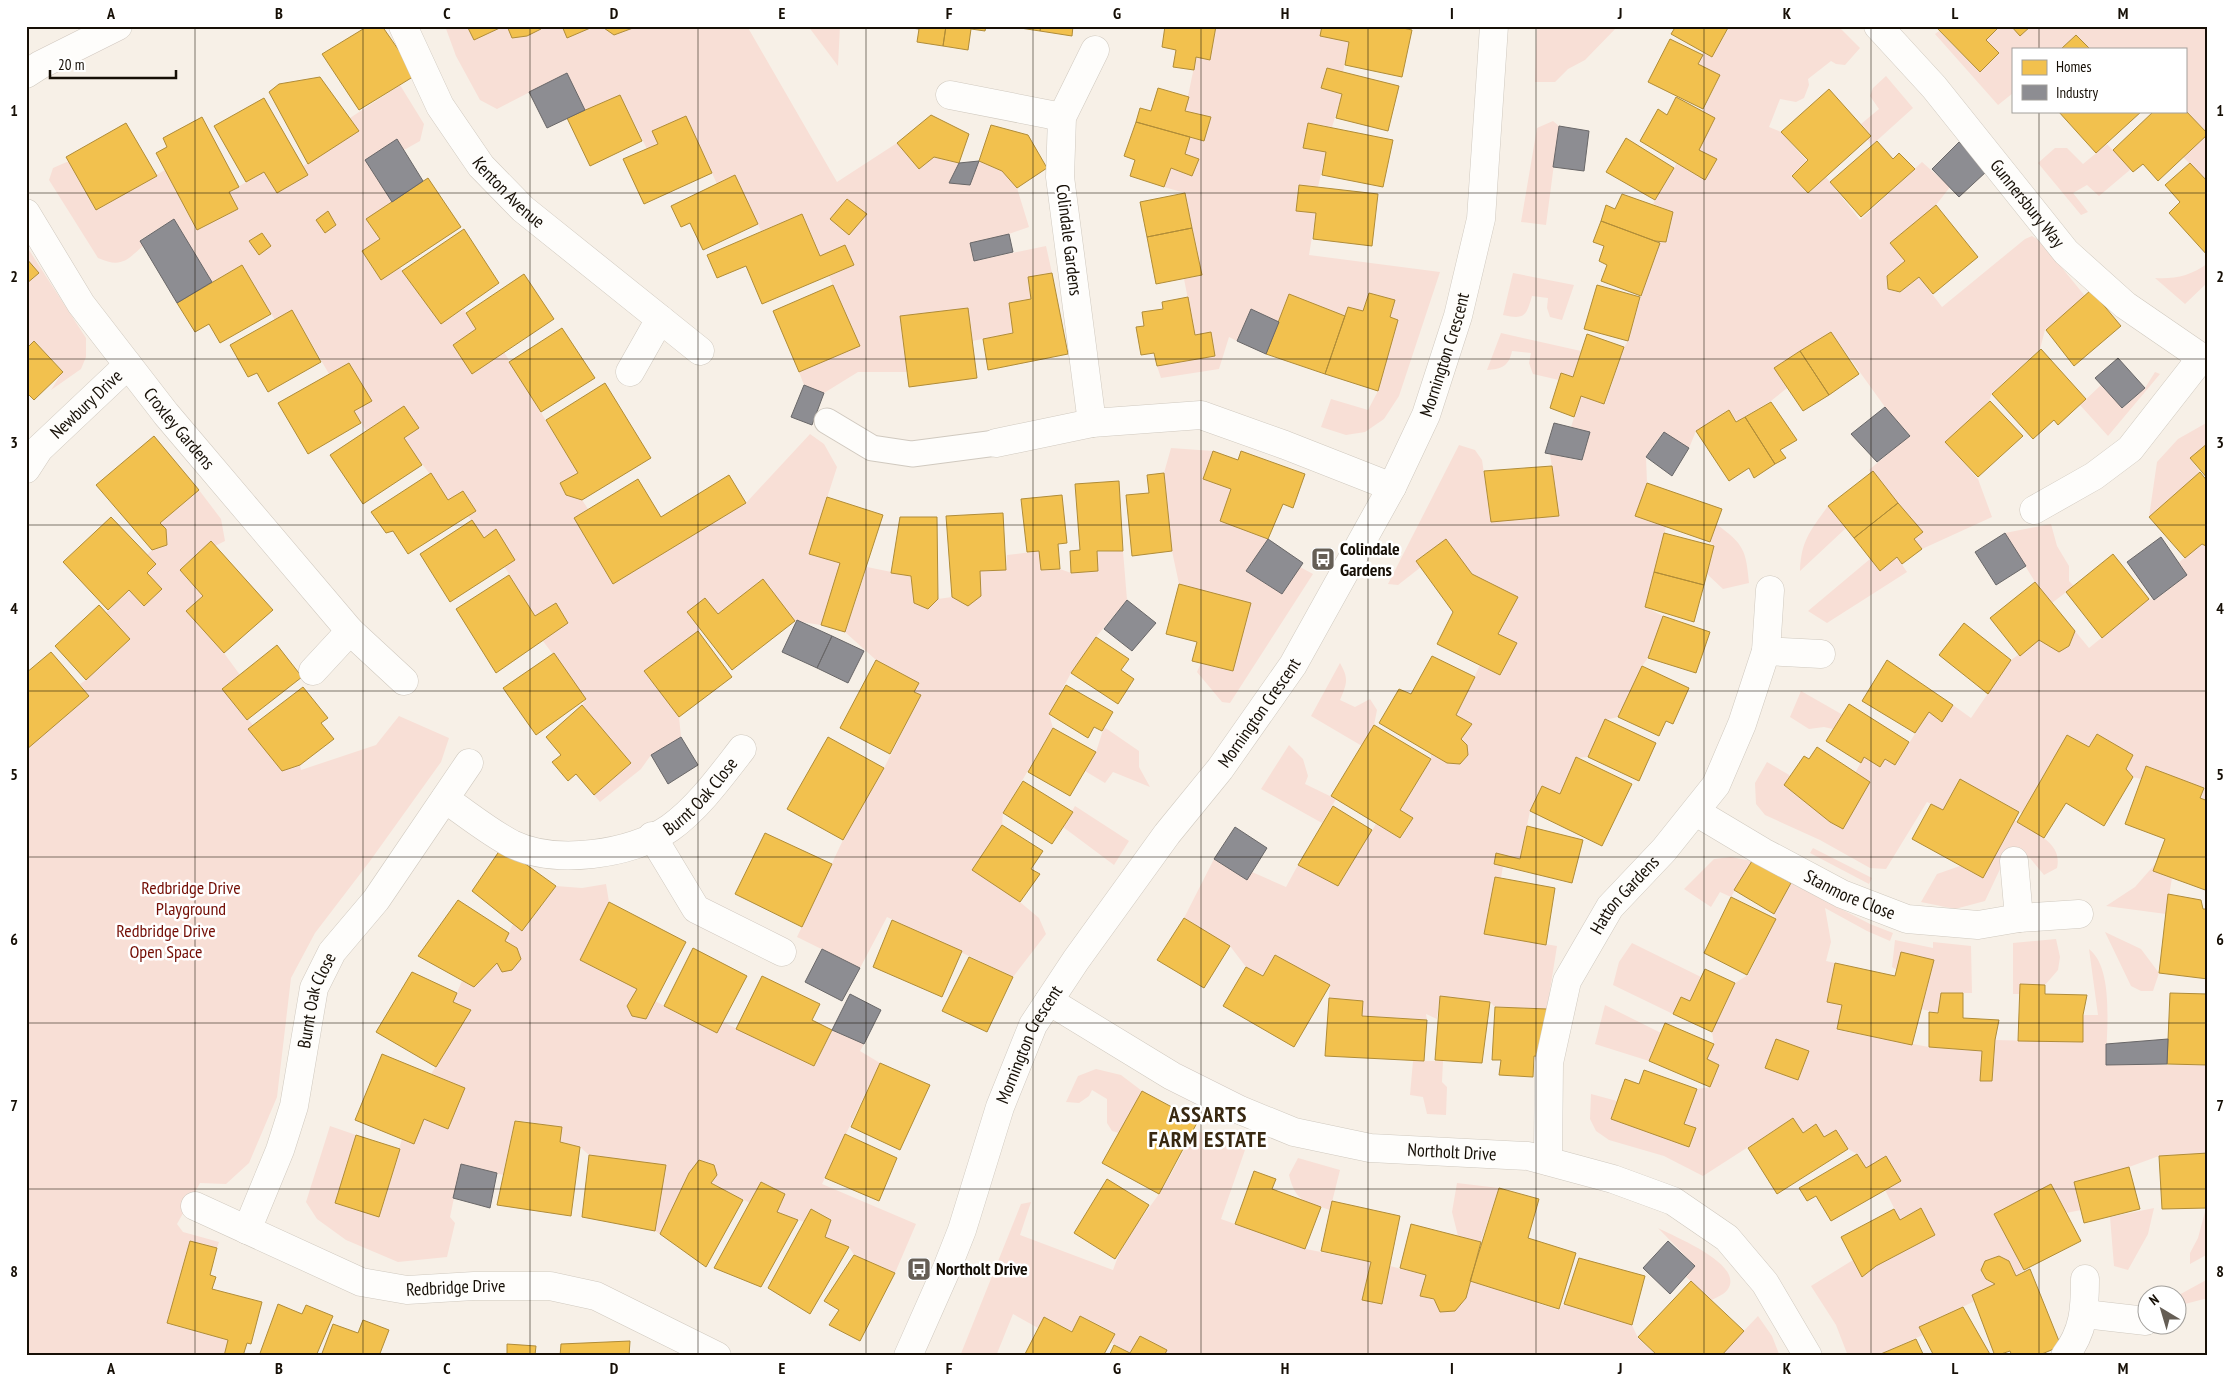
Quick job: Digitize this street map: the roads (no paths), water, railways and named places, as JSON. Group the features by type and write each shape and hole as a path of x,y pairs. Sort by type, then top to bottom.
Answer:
{"street":[{"path":"26,74 40,65 118,26"},
{"name":"Kenton Avenue","path":"403,26 440,106 481,166 523,209 700,351"},
{"name":"Mornington Crescent","path":"908,1356 962,1230 1000,1107 1033,1025 1161,842 1220,768 1293,665 1392,487 1426,415 1458,316 1481,219 1494,26"},
{"name":"Gunnersbury Way","path":"1878,26 1934,88 2066,252 2125,305 2205,360 2130,449 2094,476 2034,510"},
{"name":"Colindale Gardens","path":"1092,423 1060,177 1062,117 1095,50"},
{"path":"950,95 1062,117"},
{"name":"Croxley Gardens","path":"26,213 81,304 166,414 350,631 404,681"},
{"path":"630,372 660,319"},
{"name":"Newbury Drive","path":"26,468 39,449 128,365"},
{"path":"996,442 1092,423 1201,416 1285,445 1392,487"},
{"name":"Hatton Gardens","path":"1548,1161 1549,1063 1566,981 1610,907 1664,850 1716,785 1742,724 1766,651 1770,590"},
{"path":"313,671 350,631"},
{"path":"1766,651 1821,654"},
{"name":"Burnt Oak Close","path":"445,799 513,844 546,854 590,856 636,845 669,828 709,791 742,749"},
{"name":"Burnt Oak Close","path":"247,1230 280,1150 294,1106 314,988 332,952 376,900 469,763"},
{"name":"Stanmore Close","path":"1696,812 1762,852 1842,894 1907,919 1978,925 2018,918 2079,914"},
{"name":"Burnt Oak Close","path":"652,836 696,909 782,952"},
{"path":"2014,861 2018,918"},
{"name":"Northolt Drive","path":"1049,1001 1172,1076 1240,1110 1294,1132 1370,1148 1528,1156 1613,1179 1673,1201 1727,1238 1765,1283 1808,1356"},
{"name":"Redbridge Drive","path":"195,1206 361,1282 407,1290 474,1286 550,1286 596,1296 717,1356"},
{"path":"2065,1356 2085,1314 2086,1279"},
{"path":"2085,1314 2136,1320"}],"lane":[{"path":"827,421 872,448 912,454 996,442"}],"place":[{"name":"Colindale Gardens","path":"1323,559"},
{"name":"Northolt Drive","path":"919,1269"}],"district":[{"name":"ASSARTS FARM ESTATE","path":"1208,1126"}],"park label":[{"name":"Redbridge Drive Playground","path":"191,898"},
{"name":"Redbridge Drive Open Space","path":"166,941"}]}
